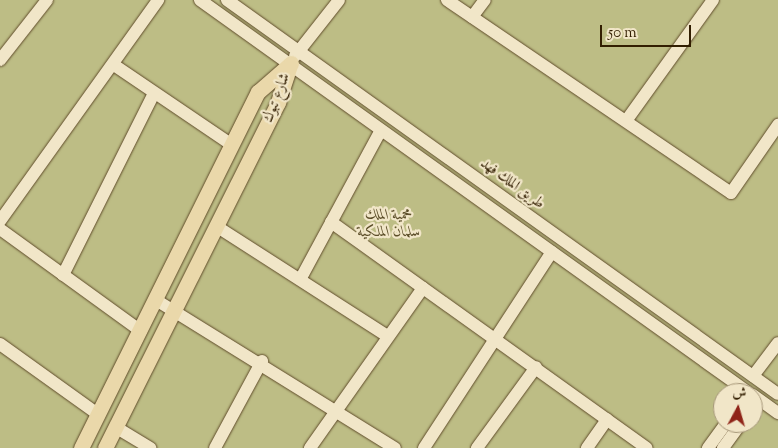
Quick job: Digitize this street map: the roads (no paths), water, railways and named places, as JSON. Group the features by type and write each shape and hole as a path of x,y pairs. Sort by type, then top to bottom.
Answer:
{"main road":[{"name":"شارع تبوك","path":"81,448 141,331 258,92 295,57"},
{"name":"شارع تبوك","path":"105,448 117,428 176,310 278,102 295,57"}],"street":[{"path":"0,60 47,0"},
{"path":"0,221 114,65 158,0"},
{"name":"طريق الملك فهد","path":"200,0 295,57 778,394"},
{"name":"طريق الملك فهد","path":"227,0 381,130 733,383"},
{"path":"295,57 339,0"},
{"path":"448,0 731,193 778,125"},
{"path":"472,17 485,0"},
{"path":"626,121 713,0"},
{"path":"114,65 232,145"},
{"path":"63,274 154,92"},
{"path":"302,278 381,130"},
{"path":"331,222 647,448"},
{"path":"216,226 302,278 386,335"},
{"path":"0,229 141,331"},
{"path":"424,448 494,338 552,252"},
{"path":"310,448 386,335 423,288"},
{"path":"156,300 262,361 395,448"},
{"path":"753,376 778,343"},
{"path":"0,344 99,415"},
{"path":"215,448 262,361"},
{"path":"477,448 536,367"},
{"name":"طريق الملك فهد","path":"763,404 778,413"},
{"path":"587,448 607,418"},
{"path":"117,428 150,448"},
{"path":"708,448 719,433"},
{"path":"724,448 734,433"}],"park label":[{"name":"محمية الملك سلمان الملكية","path":"389,224"}]}
